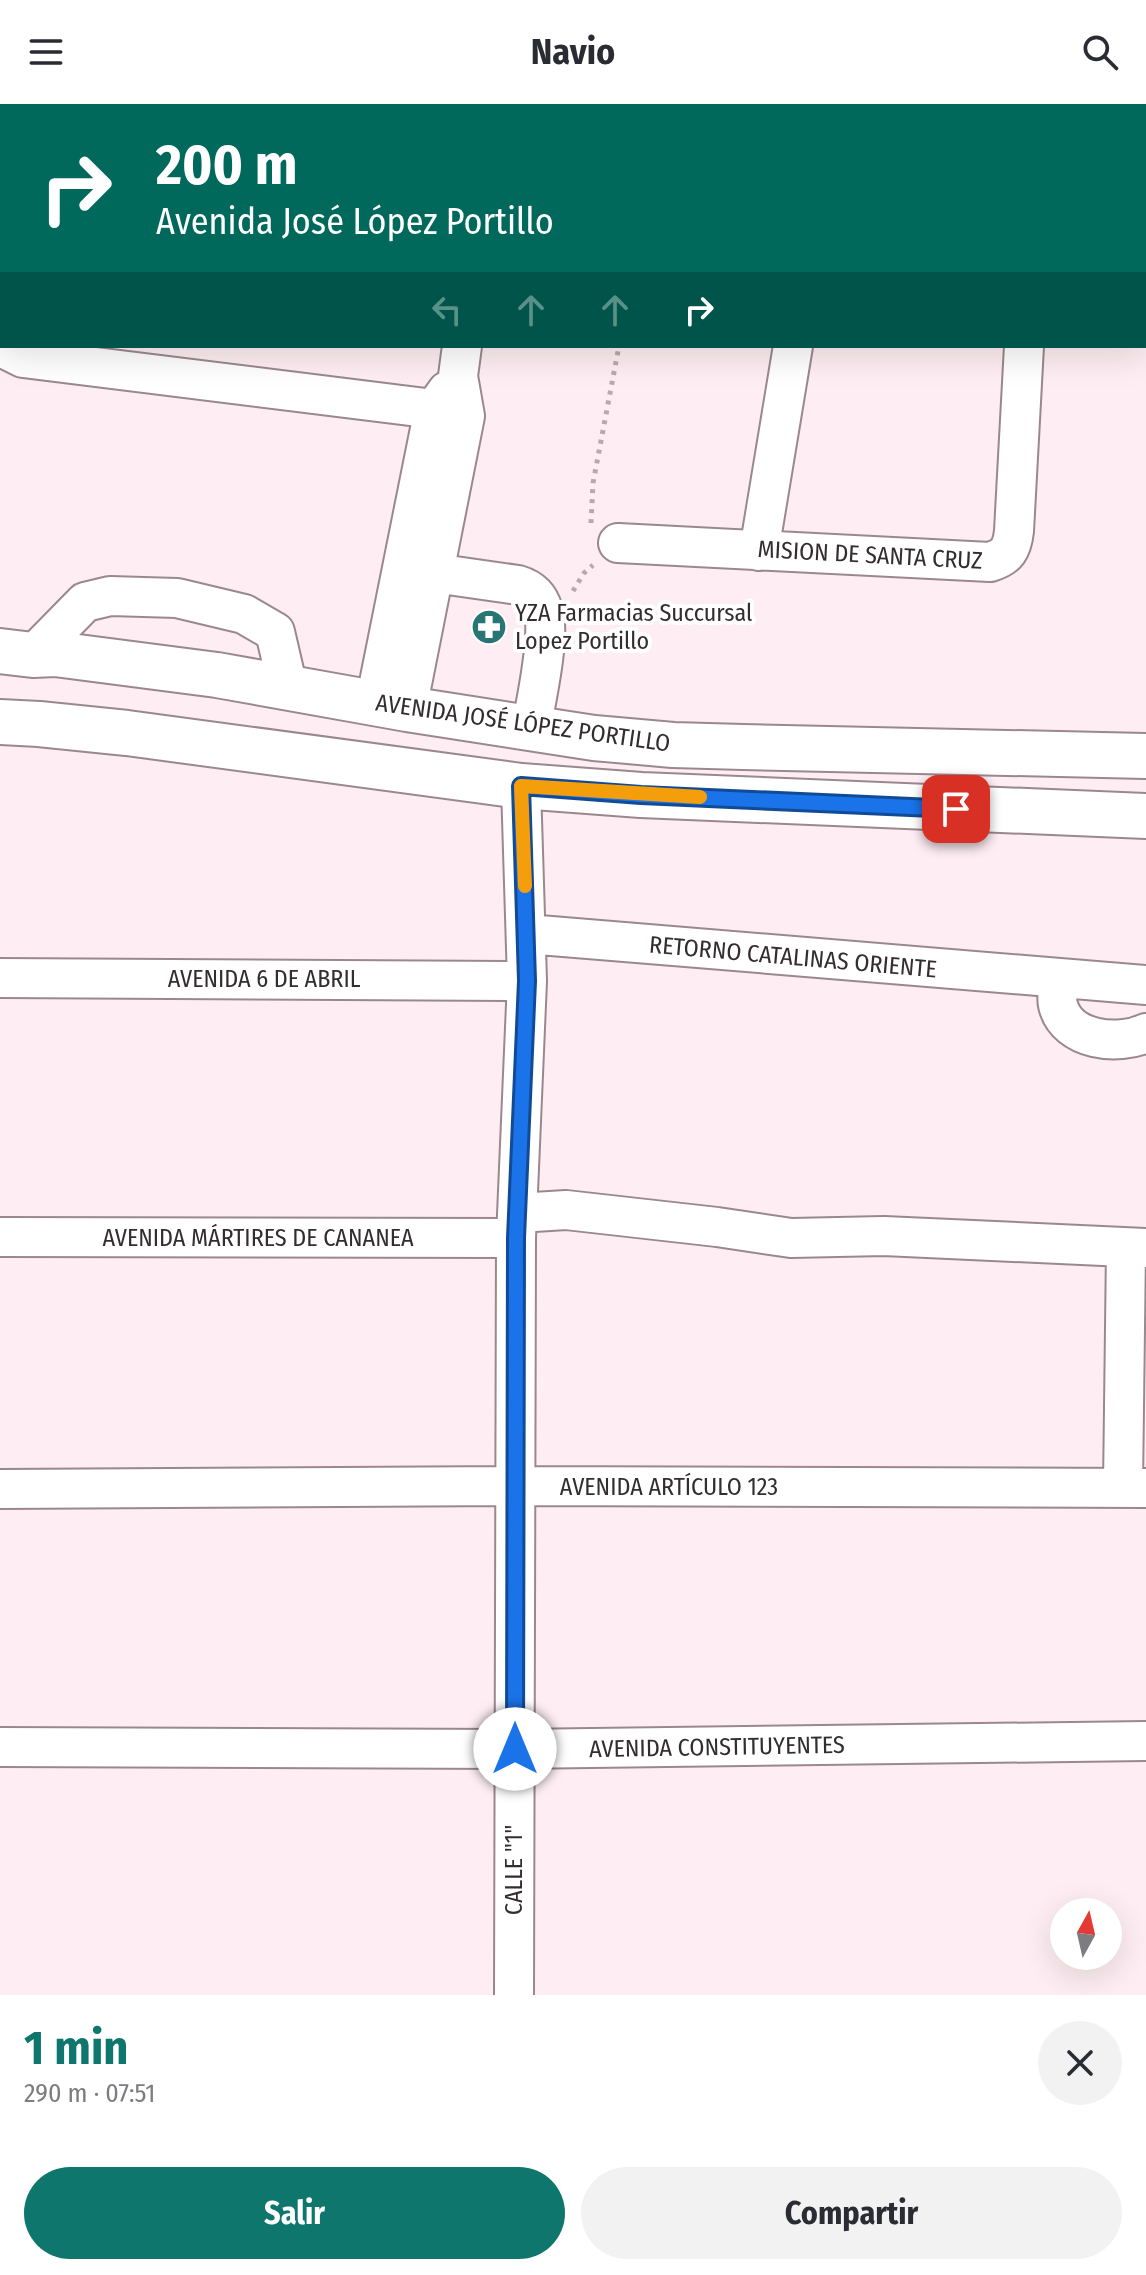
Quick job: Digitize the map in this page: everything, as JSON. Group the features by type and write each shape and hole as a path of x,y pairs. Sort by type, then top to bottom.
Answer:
{"main road":[{"name":"AVENIDA JOSÉ LÓPEZ PORTILLO","path":"11,654 70,655 217,675 594,738 673,745 1146,756"},
{"path":"0,722 127,733 521,786 657,796 1146,816"}],"street":[{"path":"4,348 23,358 450,412"},
{"path":"759,551 793,348"},
{"name":"MISION DE SANTA CRUZ","path":"604,533 759,551 990,562 1008,553 1013,543 1024,348"},
{"path":"391,706 460,361"},
{"path":"391,706 434,573 450,412"},
{"path":"434,573 518,585 536,595 544,611 545,634 531,729"},
{"path":"11,654 85,602 110,596 177,598 244,614 275,632 288,688"},
{"name":"CALLE \"1\"","path":"514,1995 517,1225 527,981 521,786"},
{"name":"RETORNO CATALINAS ORIENTE","path":"527,934 1146,985"},
{"name":"AVENIDA 6 DE ABRIL","path":"0,978 527,981"},
{"path":"1060,980 1058,1006 1074,1029 1105,1038 1126,1039 1146,1033"},
{"name":"AVENIDA MÁRTIRES DE CANANEA","path":"0,1237 517,1225 566,1210 791,1238 899,1236 1136,1248"},
{"path":"1134,1488 1136,1248"},
{"name":"AVENIDA ARTÍCULO 123","path":"0,1489 515,1486 1134,1488"},
{"name":"AVENIDA CONSTITUYENTES","path":"0,1747 515,1749 1146,1741"}],"path":[{"path":"604,533 593,483 619,348"}],"slow traffic":[{"path":"525,886 521,786 700,797"}],"place":[{"name":"YZA Farmacias Succursal Lopez Portillo","path":"489,627"}],"route":[{"path":"515,1749 516,1238 527,981 521,786 641,795 956,809"}]}
